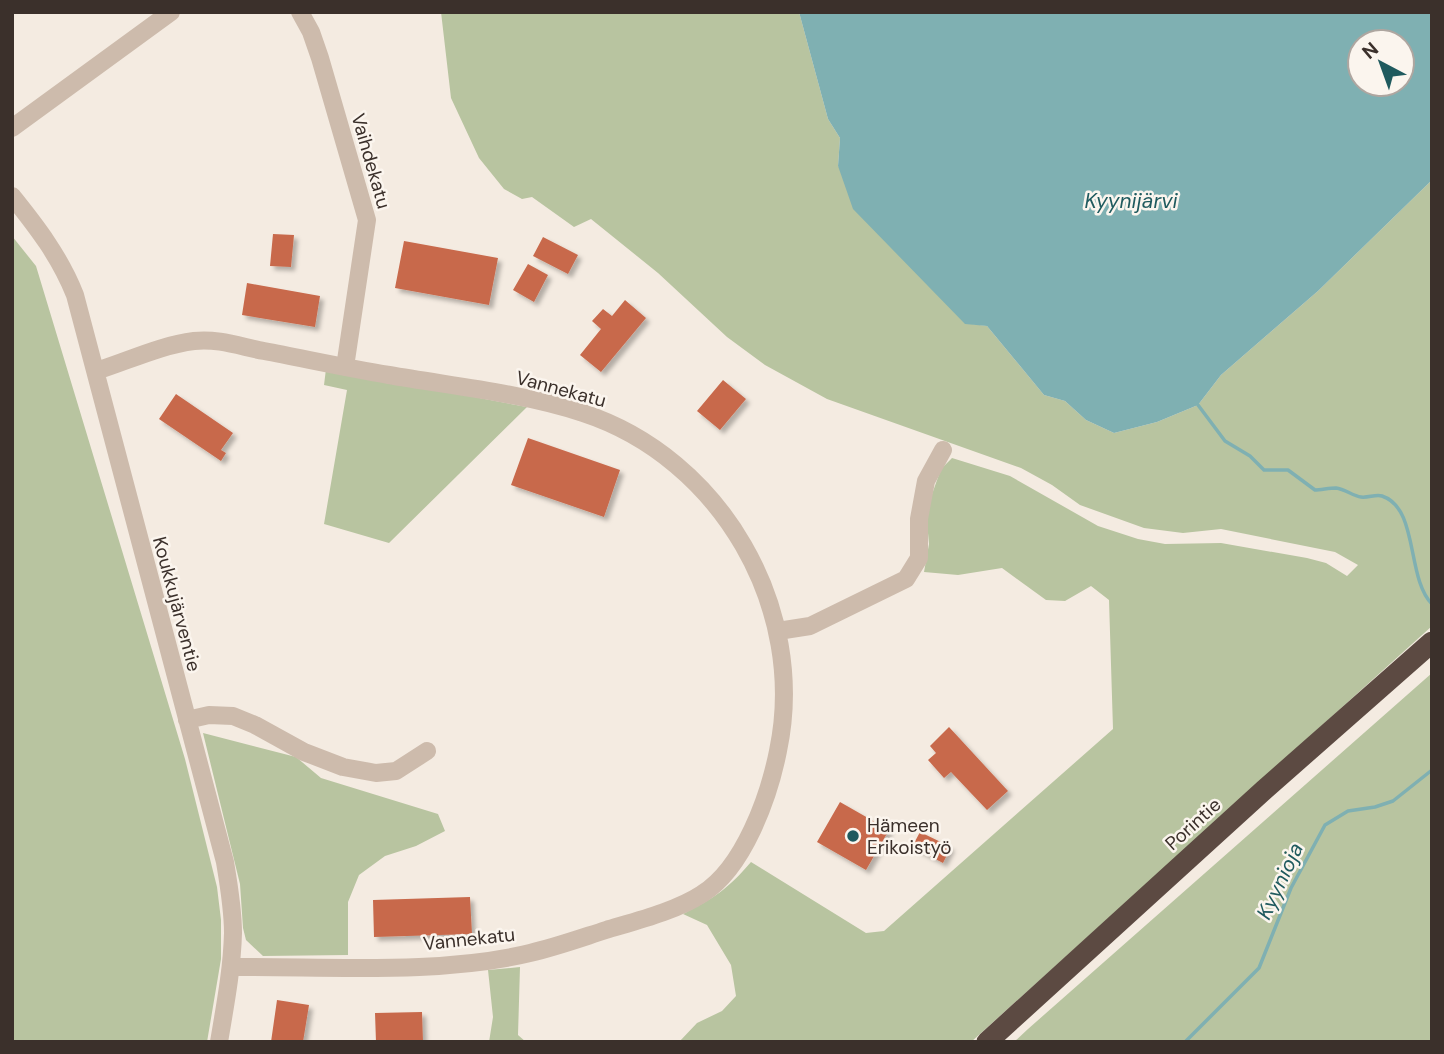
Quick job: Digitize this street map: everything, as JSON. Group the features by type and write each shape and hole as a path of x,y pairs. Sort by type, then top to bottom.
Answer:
{"highway":[{"name":"Porintie","path":"987,1042 1264,790 1432,642"}],"street":[{"path":"12,128 171,12"},
{"name":"Vaihdekatu","path":"300,12 311,32 320,58 367,220 345,368"},
{"name":"Koukkujärventie","path":"12,196 33,222 65,271 78,307 225,862 231,901 231,967 219,1042"},
{"name":"Vannekatu","path":"96,371 175,344 209,340 345,368 527,399 583,413 632,434 665,457 716,504 746,547 765,589 778,632 785,684 783,728 773,776 757,818 741,849 724,876 702,894 649,917 528,953 418,966 231,967"},
{"path":"778,632 810,626 906,579 919,558 919,519 926,481 943,450"},
{"path":"187,720 209,715 233,716 255,724 304,752 343,766 376,773 396,771 427,751"}],"green space":[{"path":"441,12 799,12 828,119 840,138 838,166 929,285 965,323 987,326 1044,395 1065,401 1086,420 1114,433 1157,422 1198,405 1221,375 1318,291 1432,180 1432,626 971,1042 679,1042 697,1023 722,1011 736,996 731,965 707,925 683,914 720,892 751,862 866,933 884,931 1113,729 1109,600 1091,586 1065,601 1046,600 1002,568 958,575 924,572 929,544 926,511 941,469 952,458 1010,476 1098,526 1138,539 1165,544 1221,543 1307,558 1326,563 1347,576 1358,565 1335,552 1221,529 1183,533 1144,528 1080,505 1021,468 827,399 765,365 727,337 658,273 591,219 574,227 532,197 522,199 504,189 479,158 451,98"},
{"path":"12,236 36,266 185,759 217,887 221,920 221,959 207,1042 12,1042"},
{"path":"326,369 527,407 389,543 324,524 347,390 324,385"},
{"path":"1432,673 1432,1042 1014,1042 1028,1029"},
{"path":"203,733 296,757 321,778 438,814 445,831 416,846 385,856 359,875 348,902 348,955 263,956 246,940 240,884"},
{"path":"520,967 518,1035 526,1042 489,1042 493,1017 488,970"}],"water":[{"name":"Kyynijärvi","path":"799,12 1432,12 1432,180 1318,291 1221,375 1198,405 1157,422 1114,433 1086,420 1065,401 1044,395 987,326 965,324 853,209 838,166 840,138 828,119"}],"building":[{"path":"273,234 294,235 291,267 270,266"},
{"path":"543,237 578,255 568,274 533,256"},
{"path":"404,241 498,258 489,305 395,288"},
{"path":"528,264 548,275 534,302 513,290"},
{"path":"247,283 320,296 315,327 242,315"},
{"path":"625,300 646,318 601,372 580,355 601,329 592,321 603,309 612,316"},
{"path":"723,380 746,399 720,430 697,411"},
{"path":"176,394 233,433 221,450 226,453 221,461 159,419"},
{"path":"528,438 620,470 604,517 511,485"},
{"path":"949,727 1008,791 987,810 951,772 944,778 928,760 936,753 930,746"},
{"name":"Hämeen Erikoistyö","path":"840,802 889,830 866,870 817,842"},
{"path":"920,832 951,847 943,863 912,847"},
{"path":"470,897 472,934 374,937 373,900"},
{"path":"277,1000 309,1005 303,1042 271,1042"},
{"path":"422,1012 423,1042 376,1042 375,1013"}],"waterway":[{"name":"Kyynioja","path":"1198,405 1225,441 1250,456 1264,470 1288,470 1315,490 1336,488 1361,497 1382,496 1394,503 1402,514 1407,529 1418,578 1432,604"},
{"name":"Kyynioja","path":"1185,1042 1259,968 1291,888 1325,825 1348,811 1393,801 1432,770"}],"place":[{"name":"Hämeen Erikoistyö","path":"853,836"}]}
